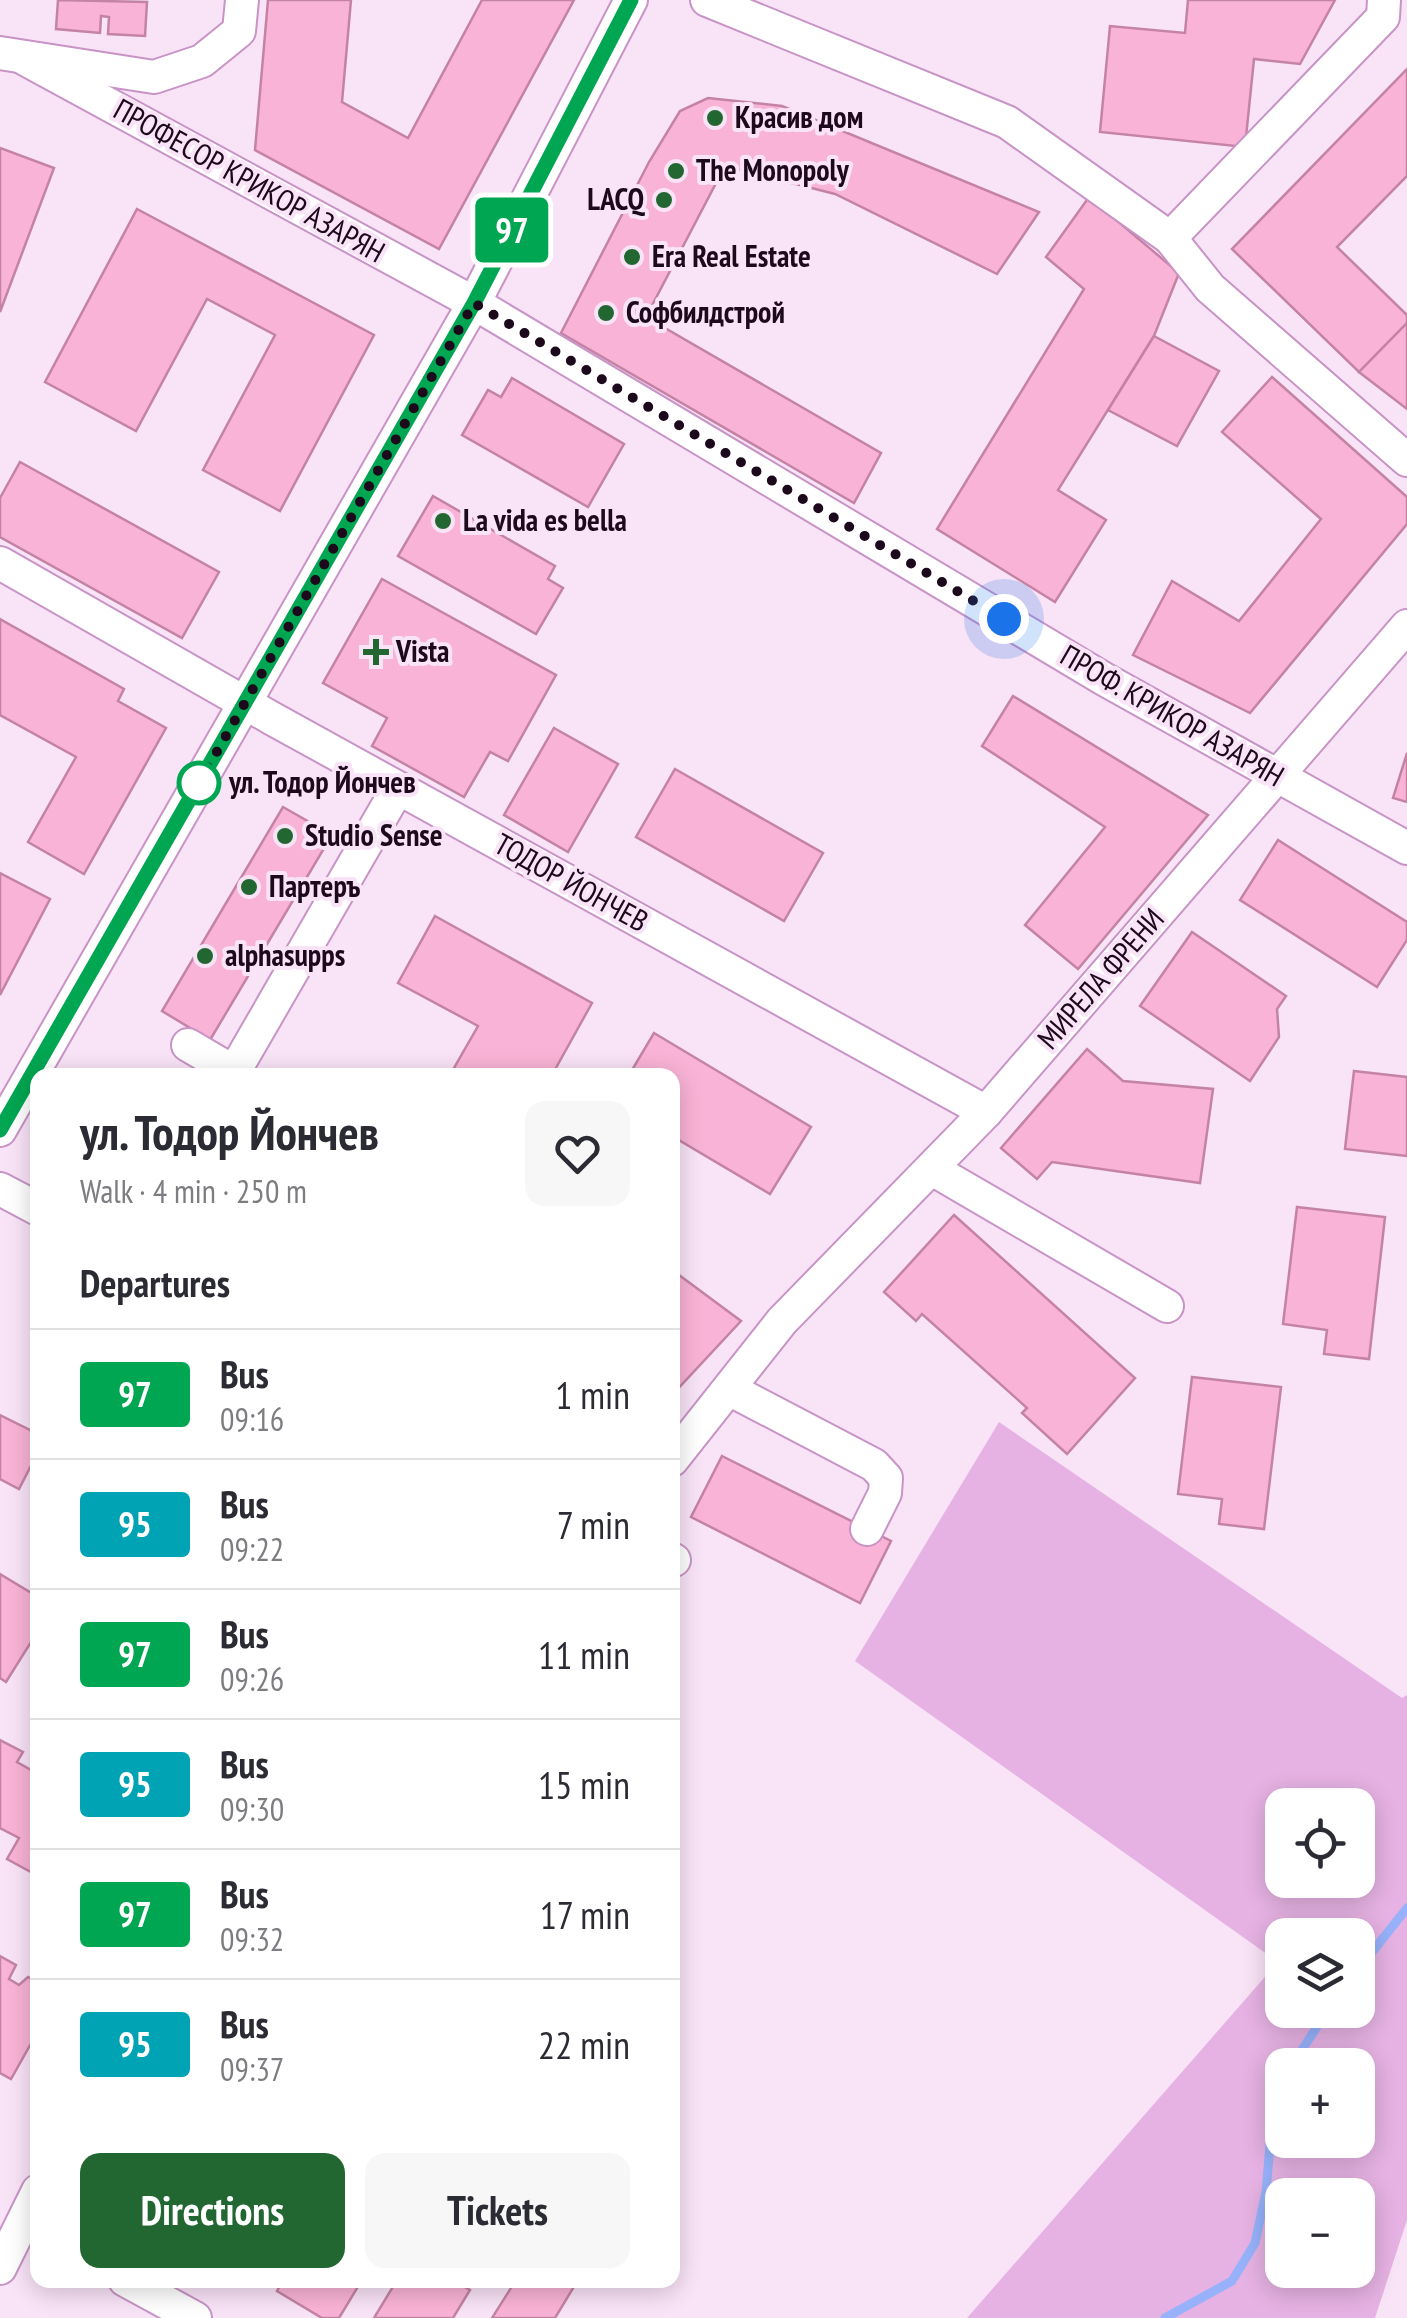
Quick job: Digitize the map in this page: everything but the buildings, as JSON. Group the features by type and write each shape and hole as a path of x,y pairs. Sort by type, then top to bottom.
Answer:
{"street":[{"path":"12,56 154,77 202,61 239,32 242,0"},
{"path":"36,1068 474,303 631,0"},
{"path":"707,0 1007,122 1170,238 1210,288 1407,460"},
{"path":"1170,238 1383,17 1384,0"},
{"name":"ПРОФЕСОР КРИКОР АЗАРЯН","path":"12,56 474,303"},
{"name":"ПРОФ. КРИКОР АЗАРЯН","path":"474,303 1104,679 1407,848"},
{"name":"ТОДОР ЙОНЧЕВ","path":"0,563 244,704 986,1112"},
{"name":"МИРЕЛА ФРЕНИ","path":"680,1450 782,1321 986,1112 1407,626"},
{"path":"236,1068 398,788"},
{"path":"188,1045 227,1068"},
{"path":"0,1130 30,1078"},
{"path":"932,1169 1167,1306"},
{"path":"0,1189 30,1206"},
{"path":"729,1389 874,1465 886,1478 886,1493 866,1529"},
{"path":"0,2268 19,2222"},
{"path":"140,2288 195,2318"}],"shaded area":[{"path":"999,1422 1402,1698 1407,1695 1407,2220 1375,2318 967,2318 1265,1977 1265,2028 1375,2028 1375,1918 1265,1918 1265,1953 855,1661"}],"waterway":[{"path":"1375,1948 1407,1908"},
{"path":"1303,2048 1316,2028"},
{"path":"1165,2318 1232,2281 1255,2243 1269,2158"}],"bus line":[{"name":"97","path":"36,1068 474,303 631,0"},
{"name":"97","path":"0,1130 30,1078"}],"place":[{"name":"Красив дом","path":"715,118"},
{"name":"The Monopoly","path":"676,171"},
{"name":"LACQ","path":"664,200"},
{"name":"Era Real Estate","path":"632,257"},
{"name":"Софбилдстрой","path":"606,313"},
{"name":"La vida es bella","path":"443,521"},
{"name":"Vista","path":"376,652"},
{"name":"ул. Тодор Йончев","path":"199,783"},
{"name":"Studio Sense","path":"285,836"},
{"name":"Партеръ","path":"249,887"},
{"name":"alphasupps","path":"205,956"}],"route":[{"path":"199,783 474,303 1004,619"}]}
